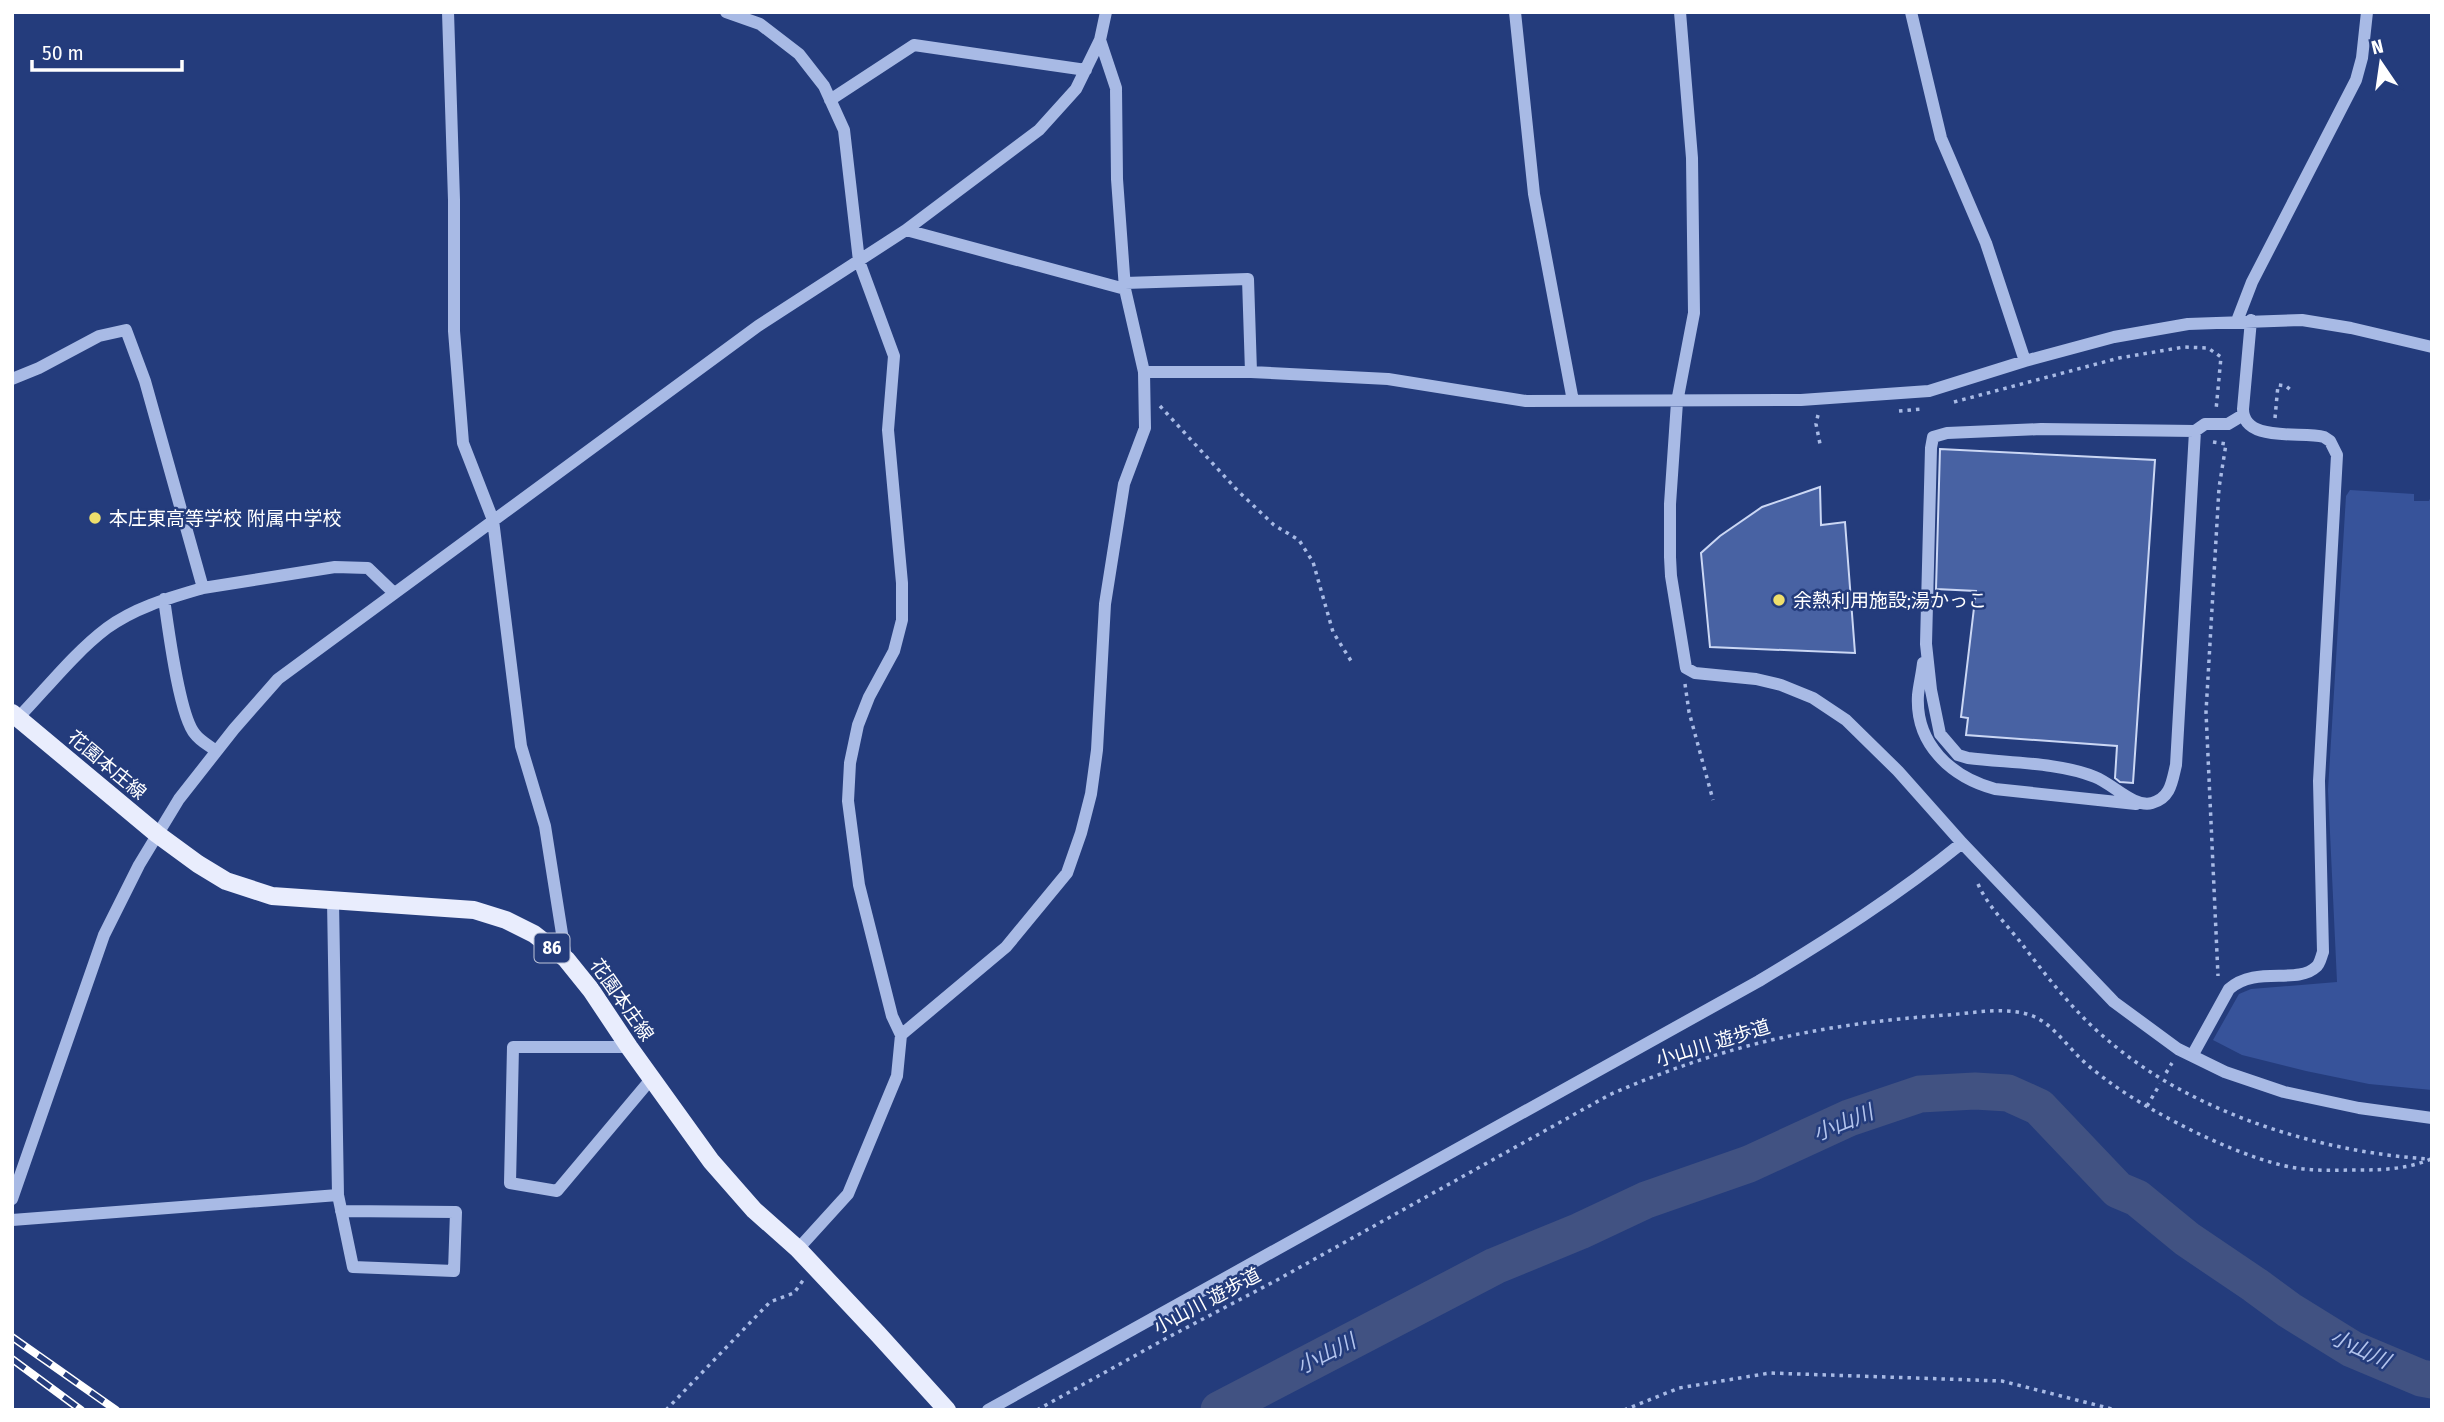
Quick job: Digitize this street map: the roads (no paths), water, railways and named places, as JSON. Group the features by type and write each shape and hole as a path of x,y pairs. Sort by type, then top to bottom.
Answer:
{"main road":[{"name":"花園本庄線","path":"15,715 157,834 226,881 272,896 474,910 506,920 534,934 566,959 591,990 711,1161 754,1210 815,1267 947,1410"}],"street":[{"path":"447,12 454,200 454,331 463,443 493,520 521,746 545,826 566,959"},
{"path":"726,12 760,24 799,54 824,86 844,130 859,261 894,356 888,430 902,583 901,620 894,651 869,697 858,725 850,763 848,801 859,885 891,1016 901,1035 897,1076 848,1194 797,1249"},
{"path":"12,1199 104,935 139,865 179,799 278,679 758,326 906,230 1039,130 1076,89 1100,40 1106,12"},
{"path":"1515,12 1534,194 1573,401"},
{"path":"1680,12 1692,158 1694,313 1676,401 1670,557 1686,668 1695,673 1756,679 1781,685 1814,698 1846,720 1898,771 1962,843 2114,1002 2143,1026 2192,1056 2225,1072 2284,1092 2359,1108 2432,1118"},
{"path":"1911,12 1941,138 1986,243 2025,360"},
{"path":"2192,1056 2229,989 2237,981 2257,976 2306,972 2318,965 2323,952 2319,780 2337,455 2330,441 2324,437 2261,431 2248,424 2243,415 2244,321 2252,282 2356,80 2362,58 2367,12"},
{"path":"901,1035 1006,947 1067,873 1091,794 1097,750 1105,604 1124,484 1145,428 1144,372 1125,286 1117,179 1116,88 1100,40"},
{"path":"830,100 914,45 1086,70"},
{"path":"906,230 1125,286 1248,279 1251,372"},
{"path":"1144,372 1251,372 1388,379 1498,398 1573,401 1801,400 1929,391 2025,360 2150,329 2244,321 2302,320 2432,347"},
{"path":"12,379 99,336 126,330 145,381 202,588"},
{"path":"2195,431 2176,765 2171,790 2161,799 2137,804 1994,789 1977,784 1957,773 1932,750 1921,720 1918,698 1926,644 1930,448 1933,438 1947,433 2041,429 2195,431 2205,424 2228,424 2243,415"},
{"path":"15,715 109,627 164,599 202,588 335,567 369,568 394,593"},
{"path":"164,599 178,681 188,720 194,734 216,751"},
{"path":"1926,644 1937,725 1944,741 1958,755 2082,772 2114,786 2137,804"},
{"path":"988,1410 1759,981 1842,931 1962,843"},
{"path":"333,901 338,1195 341,1211 353,1267 454,1271 456,1212 341,1211"},
{"path":"629,1047 513,1047 510,1183 557,1191 652,1078"},
{"path":"12,1220 338,1195"}],"waterway":[{"name":"小山川","path":"1219,1410 1495,1266 1646,1200 1749,1164 1849,1118 1920,1094 1975,1091 2008,1093 2039,1107 2118,1190 2137,1198 2187,1239 2289,1310 2352,1349 2421,1378 2432,1380"}],"railway":[{"path":"12,1337 116,1410"},
{"path":"12,1359 81,1410"}],"place":[{"name":"本庄東高等学校 附属中学校","path":"95,518"},
{"name":"余熱利用施設;湯かっこ","path":"1779,600"}]}
